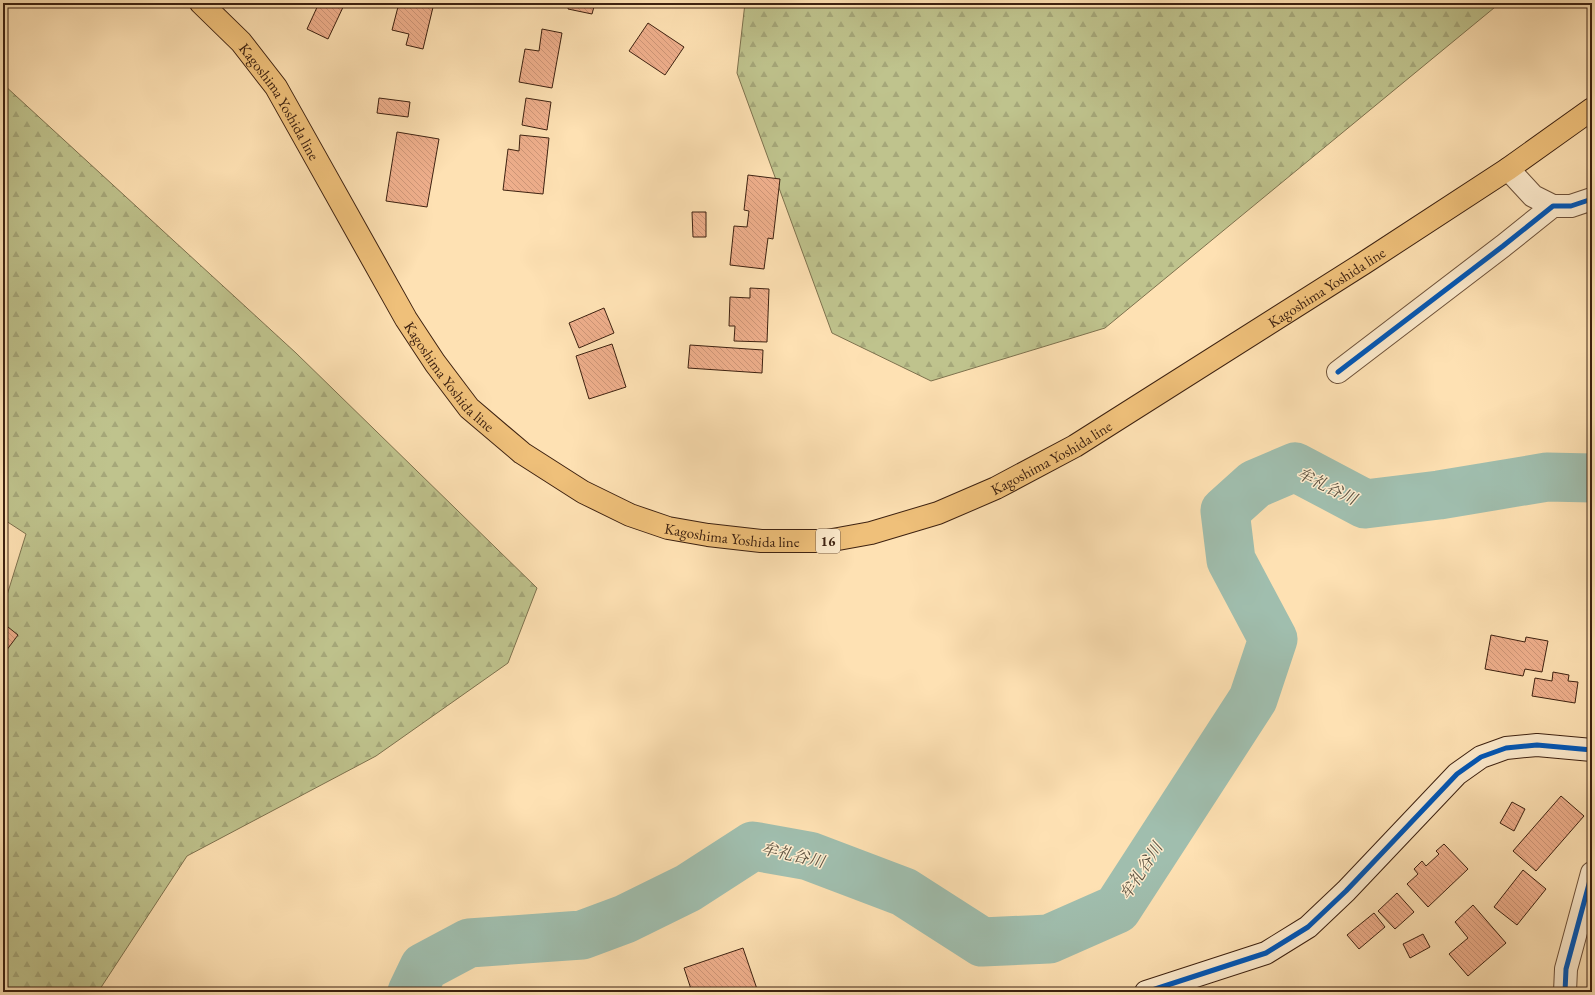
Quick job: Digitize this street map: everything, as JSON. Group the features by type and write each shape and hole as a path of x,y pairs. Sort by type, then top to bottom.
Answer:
{"main road":[{"name":"Kagoshima Yoshida line","path":"201,3 241,42 276,87 406,319 435,363 469,408 522,453 583,492 630,515 668,528 708,535 761,541 827,541 871,533 938,513 996,488 1075,446 1364,263 1508,169 1592,109"}],"street":[{"path":"1508,169 1533,196 1553,206 1571,206 1592,199"},
{"path":"1338,372 1553,206"},
{"path":"1146,992 1266,953 1308,927 1346,892 1457,774 1481,757 1506,748 1537,745 1592,750"},
{"path":"1565,992 1566,969 1592,873"}],"green space":[{"path":"745,3 1500,3 1105,328 931,381 832,333 737,73"},
{"path":"3,84 296,353 537,588 508,663 376,756 187,856 98,992 3,992 3,608 26,534 3,519"}],"building":[{"path":"319,3 345,3 328,39 307,29"},
{"path":"399,3 434,3 423,49 406,45 409,34 392,30"},
{"path":"569,3 595,3 592,14 568,9"},
{"path":"648,23 684,47 665,75 629,51"},
{"path":"542,29 562,33 552,88 519,82 525,49 539,51"},
{"path":"379,98 410,102 408,117 377,113"},
{"path":"526,98 551,102 547,130 522,125"},
{"path":"397,132 439,139 427,207 386,201"},
{"path":"520,135 549,138 543,194 503,190 508,149 519,151"},
{"path":"748,175 780,179 773,239 768,238 764,269 730,265 734,226 747,227 749,211 744,210"},
{"path":"692,212 706,212 706,237 693,237"},
{"path":"750,288 769,289 767,342 734,341 735,326 729,326 730,297 750,298"},
{"path":"604,308 614,333 579,348 569,323"},
{"path":"612,344 626,387 589,399 576,356"},
{"path":"690,345 763,350 762,373 688,368"},
{"path":"3,623 18,635 3,655"},
{"path":"1491,635 1525,642 1526,637 1548,641 1542,672 1525,669 1523,676 1485,669"},
{"path":"1553,672 1569,675 1568,681 1578,682 1575,703 1532,696 1535,678 1552,681"},
{"path":"1561,796 1584,816 1536,871 1513,851"},
{"path":"1512,802 1525,809 1514,831 1500,823"},
{"path":"1444,844 1468,869 1428,907 1407,884 1418,874 1414,869 1422,861 1426,866 1439,854 1436,851"},
{"path":"1523,870 1546,889 1517,925 1494,907"},
{"path":"1397,893 1414,912 1395,929 1378,911"},
{"path":"1473,905 1506,943 1468,976 1449,954 1468,938 1455,922"},
{"path":"1374,913 1385,927 1359,949 1347,935"},
{"path":"1423,934 1430,947 1410,958 1403,944"},
{"path":"743,948 757,989 749,992 692,992 684,968"},
{"path":"801,988 802,992 789,992"}],"waterway":[{"name":"牟礼谷川","path":"412,992 424,967 469,943 582,935 625,919 688,888 753,846 809,856 904,892 982,942 1049,939 1117,909 1253,699 1273,639 1231,560 1225,511 1255,484 1295,467 1365,504 1439,495 1547,477 1592,478"}],"cycle path":[{"path":"1338,372 1553,206 1571,206 1592,199"},
{"path":"1146,992 1266,953 1308,927 1346,891 1457,774 1481,757 1506,748 1537,745 1592,750"},
{"path":"1565,992 1566,969 1592,873"}]}
